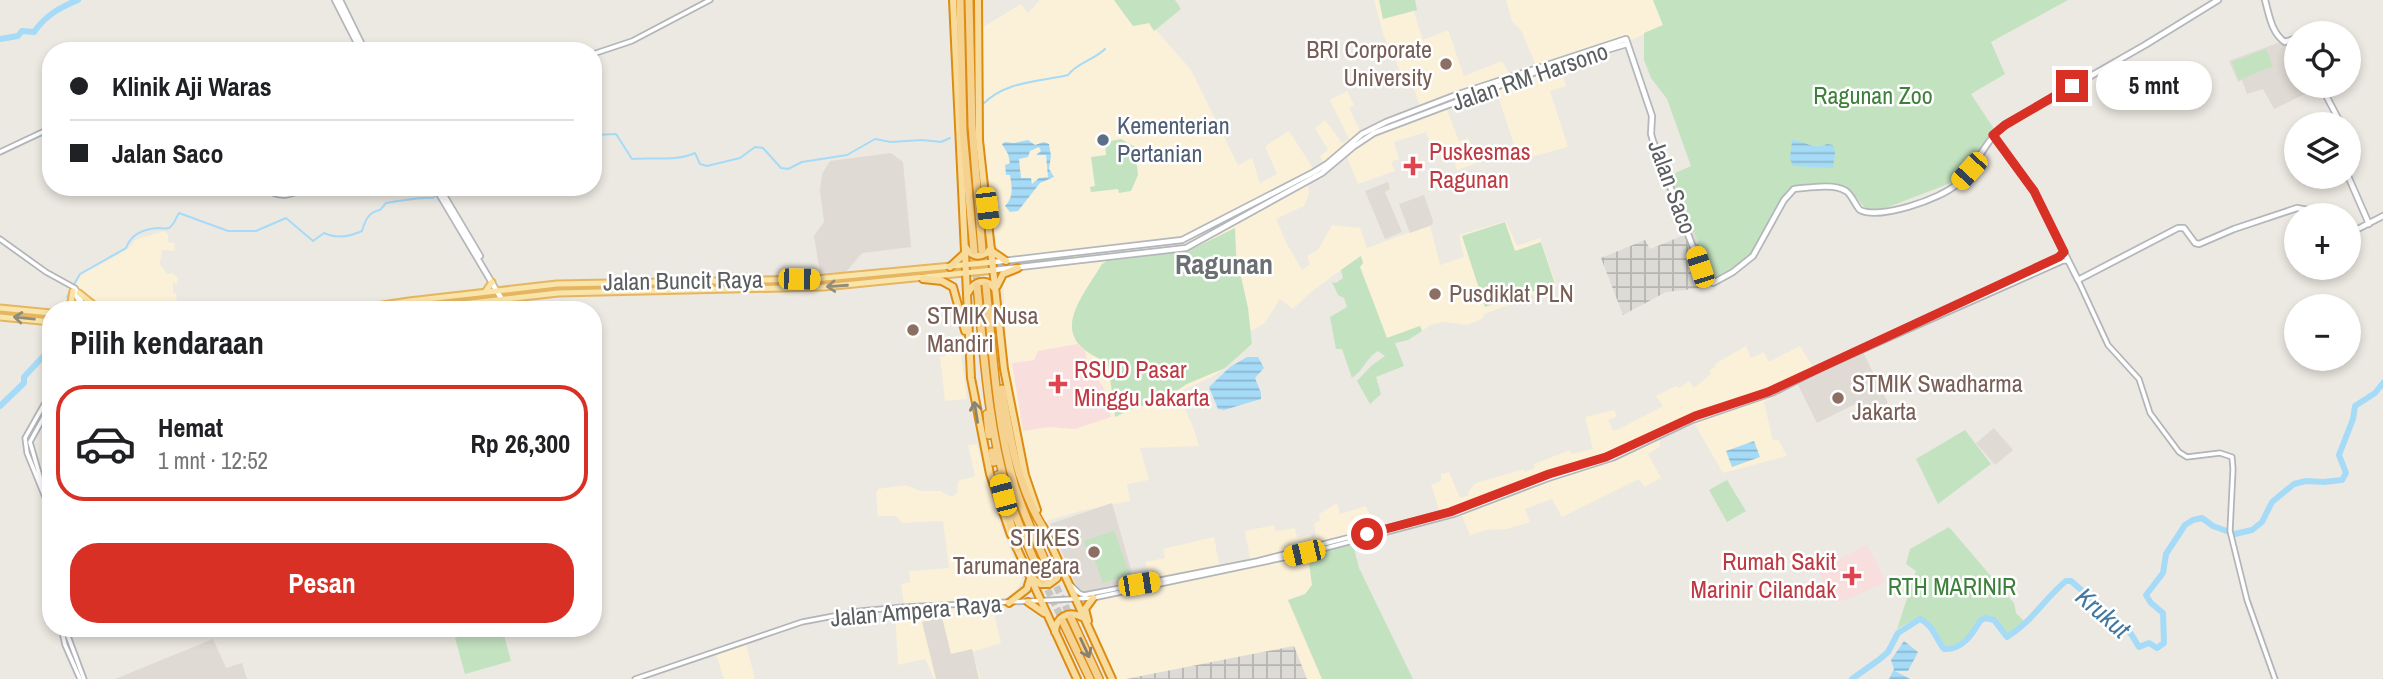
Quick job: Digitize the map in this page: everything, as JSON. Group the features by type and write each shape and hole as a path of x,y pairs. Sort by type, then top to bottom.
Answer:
{"highway":[{"path":"953,0 968,343 978,425 1002,514 1054,634 1077,679"},
{"path":"960,0 962,112 978,251 971,113 970,0"},
{"path":"978,0 979,141 1004,369 1025,475 1044,529"},
{"path":"962,112 971,113"},
{"path":"963,243 967,250 976,256 987,253 992,246"},
{"path":"992,246 996,255 1006,261"},
{"path":"950,267 964,254"},
{"path":"997,292 1003,274 1017,268"},
{"path":"923,279 944,282 953,287 968,343"},
{"path":"967,294 973,285 982,281 991,284 997,292"},
{"path":"977,286 1000,465 1014,511 1043,580"},
{"path":"986,286 999,403 1009,460 1022,506 1052,576"},
{"path":"988,305 1015,462 1023,487 1112,679"},
{"path":"981,326 994,462"},
{"path":"998,475 1017,548"},
{"path":"1027,570 1037,583 1047,585 1057,578 1061,569"},
{"path":"1009,603 1027,589 1030,578"},
{"path":"1090,632 1085,609 1093,598"},
{"path":"1028,601 1047,617"},
{"path":"1054,634 1061,617 1072,614 1083,618"},
{"path":"1071,618 1099,679"},
{"path":"1063,622 1090,679"}],"main road":[{"path":"337,0 358,42"},
{"name":"Jalan Saco","path":"1627,42 1652,116 1651,134 1657,153 1703,274 1713,283 1753,256 1784,201 1794,189 1842,190 1850,194 1860,210 1867,214 1898,209 1956,185 1969,171 1993,135 2005,125 2218,0"},
{"path":"2265,0 2273,27 2284,42"},
{"name":"Jalan RM Harsono","path":"994,262 1182,240 1314,172 1369,130 1627,42"},
{"name":"Jalan RM Harsono","path":"994,270 1186,248 1296,189 1322,173 1353,146 1374,133 1473,93"},
{"path":"1993,135 2034,191 2078,280 2178,228 2184,228 2198,244 2284,212"},
{"path":"2354,189 2369,223"},
{"path":"442,196 503,298"},
{"path":"2361,227 2383,216"},
{"name":"Jalan Buncit Raya","path":"498,288 584,283 814,279 994,262"},
{"name":"Jalan Buncit Raya","path":"479,301 562,293 824,287 994,270"},
{"path":"416,301 498,288"},
{"path":"71,301 75,291 88,301"},
{"path":"0,308 42,312"},
{"path":"0,317 42,321"}],"street":[{"path":"602,51 632,41 710,0"},
{"path":"0,152 42,132"},
{"path":"0,239 75,291 79,301"},
{"path":"1367,536 1450,512 1549,474 1606,457 1695,416 1768,392 2052,261 2064,252"},
{"path":"1061,569 1081,594 1160,583 1455,514 1547,479 1613,458 1690,421 1773,393 1826,366 2068,261"},
{"path":"2078,280 2108,345 2139,379 2150,413 2179,452 2187,457 2220,453 2232,457 2234,469 2230,531 2246,600 2275,679"},
{"path":"42,408 25,438 27,453 42,490"},
{"path":"42,420 30,442 42,483"},
{"name":"Jalan Ampera Raya","path":"635,679 802,622 890,608 1093,598 1160,583"},
{"path":"66,637 82,679"}],"shaded area":[{"path":"1040,0 1114,0 1133,26 1150,23 1191,70 1238,165 1252,158 1260,183 1277,174 1265,146 1289,131 1313,168 1323,162 1320,156 1328,150 1315,128 1325,120 1342,143 1349,139 1330,100 1347,91 1354,105 1349,108 1364,139 1371,134 1422,118 1409,76 1403,77 1383,34 1374,0 1410,0 1423,40 1448,30 1464,76 1502,61 1516,85 1540,75 1521,30 1512,21 1506,0 1653,0 1663,25 1607,52 1560,65 1566,86 1550,91 1568,147 1519,160 1496,90 1473,98 1469,90 1443,99 1459,141 1469,138 1477,163 1457,170 1449,145 1433,150 1426,132 1394,142 1399,159 1391,162 1395,171 1358,184 1346,155 1308,185 1309,194 1304,206 1276,219 1302,270 1310,264 1307,256 1318,250 1332,225 1360,228 1367,248 1430,225 1440,265 1464,257 1459,235 1506,221 1517,246 1540,238 1557,286 1485,314 1482,319 1467,325 1443,322 1430,325 1422,331 1420,326 1387,338 1360,267 1363,263 1360,256 1311,292 1293,309 1280,299 1264,324 1250,331 1253,344 1215,375 1178,393 1199,446 1140,448 1149,480 1127,484 1130,501 1043,522 1029,493 1007,362 1003,277 986,189 980,104 980,29 1021,4 1028,13"},
{"path":"2284,40 2284,98 2297,98 2274,109 2263,89 2247,94 2242,80 2238,82 2229,61"},
{"path":"891,153 903,162 911,247 862,253 846,272 820,273 814,236 824,222 820,190 822,174 830,161"},
{"path":"1388,182 1390,189 1385,192 1402,232 1385,239 1365,191"},
{"path":"1424,195 1432,225 1410,233 1399,204"},
{"path":"164,231 168,234 168,242 175,243 174,251 162,250 160,264 167,274 172,273 178,278 177,284 173,283 173,293 176,293 177,301 92,301 73,286 81,275 125,251 135,240"},
{"path":"1694,231 1711,279 1702,288 1666,292 1623,315 1601,258 1645,240 1650,249"},
{"path":"959,340 967,399 945,401 940,357 945,356 943,342"},
{"name":"RSUD Pasar Minggu Jakarta","path":"1077,344 1085,351 1089,369 1104,388 1111,417 1075,429 1049,427 1023,431 1012,363 1034,360 1038,351"},
{"path":"1746,346 1751,358 1764,352 1769,362 1800,346 1816,372 1764,402 1773,441 1778,439 1787,456 1723,473 1694,423 1660,437 1660,447 1648,454 1661,478 1644,487 1639,479 1562,517 1552,499 1525,509 1530,522 1507,529 1486,530 1470,535 1462,516 1443,521 1431,485 1441,481 1441,474 1449,472 1460,498 1469,495 1468,492 1476,483 1524,469 1525,472 1535,468 1534,464 1570,450 1572,454 1593,449 1585,417 1614,410 1617,416 1608,420 1613,431 1619,429 1663,406 1656,396 1676,386 1679,388 1689,381 1694,388 1711,374 1709,371 1715,364"},
{"path":"1862,350 1888,403 1866,414 1859,402 1817,423 1797,383"},
{"path":"1994,428 2013,450 1995,465 1976,443"},
{"path":"977,444 997,516 1022,580 1017,589 1004,599 991,599 1001,643 972,652 981,679 934,679 925,659 898,665 895,612 905,611 901,584 910,582 909,571 949,568 943,521 902,523 896,516 878,516 876,494 878,489 905,485 921,491 940,491 952,497 957,493 958,481 975,476 968,445"},
{"name":"STIKES Tarumanegara","path":"1112,503 1134,580 1085,592 1075,583 1050,524"},
{"path":"1337,503 1340,514 1366,506 1379,537 1308,554 1312,585 1306,594 1289,600 1322,679 1307,679 1293,646 1115,679 1076,595 1151,578 1145,562 1165,558 1163,549 1214,537 1219,564 1250,559 1245,531 1274,525 1275,531 1295,528 1297,538 1311,534 1312,538 1316,536 1314,524 1320,520 1319,514"},
{"name":"Rumah Sakit Marinir Cilandak","path":"1867,545 1886,582 1834,603 1818,570"},
{"path":"942,617 951,654 972,649 979,679 936,679 922,622"},
{"path":"213,639 226,668 242,663 247,679 115,679"},
{"path":"746,644 755,679 724,679 716,654"},
{"path":"1294,646 1307,679 1126,679"}],"green space":[{"path":"1114,0 1175,0 1181,9 1154,31 1149,23 1133,26"},
{"path":"1379,0 1415,0 1417,10 1383,19"},
{"name":"Ragunan Zoo","path":"1653,0 2068,0 1991,42 2005,74 1971,94 1994,129 1973,163 1956,181 1883,209 1866,209 1848,188 1830,184 1794,185 1752,252 1736,266 1711,279 1694,231 1685,234 1662,179 1691,166 1667,99 1651,78 1644,60 1644,33 1663,25"},
{"path":"2266,49 2273,66 2239,80 2232,62"},
{"path":"1121,139 1135,147 1138,175 1131,191 1119,193 1118,189 1091,192 1090,187 1095,186 1091,157 1106,155 1105,142"},
{"path":"1505,222 1515,251 1541,242 1555,284 1485,307 1462,236"},
{"path":"1235,228 1236,254 1248,308 1252,344 1225,368 1187,384 1162,400 1115,417 1108,362 1089,353 1077,342 1072,331 1077,306 1084,292 1102,264 1107,261 1188,251"},
{"path":"1361,256 1363,263 1360,267 1387,338 1420,326 1422,331 1408,340 1395,343 1404,366 1376,377 1381,394 1370,404 1357,381 1385,356 1378,351 1352,378 1342,349 1336,349 1330,317 1347,307 1332,282 1336,283 1343,278 1341,270"},
{"path":"1965,430 1991,464 1938,504 1916,459"},
{"path":"1727,480 1746,511 1727,522 1709,490"},
{"name":"RTH MARINIR","path":"1949,527 2014,603 2016,613 2026,623 2007,634 1993,618 1984,615 1967,638 1944,652 1925,620 1915,619 1897,629 1916,571 1906,564 1910,549"},
{"path":"1114,531 1130,575 1103,583 1094,558 1089,556 1084,541"},
{"path":"1353,545 1359,568 1413,679 1322,679 1288,600 1305,594 1312,585 1308,554"},
{"path":"504,637 511,661 465,674 455,638"}],"water":[{"path":"1028,140 1035,145 1044,142 1049,144 1049,169 1054,177 1040,183 1018,211 1010,212 1005,206 1010,199 1012,188 1005,165 1010,163 1002,144","holes":["1039,147 1041,151 1036,155 1046,155 1048,177 1039,178 1032,184 1031,178 1021,178 1019,159 1028,157 1030,151"]},
{"path":"1792,140 1813,146 1833,145 1833,168 1793,166 1790,159"},
{"path":"1247,357 1258,357 1264,368 1255,378 1261,399 1224,410 1218,409 1209,387 1230,367"},
{"path":"1754,441 1760,457 1732,467 1726,451"},
{"path":"1904,641 1918,652 1908,671 1895,671 1910,679 1889,679 1894,669 1891,660"}],"waterway":[{"path":"0,39 18,36 22,31 34,32 53,13 78,0"},
{"path":"983,104 992,96 1012,87 1068,75 1105,49"},
{"path":"602,135 616,134 632,159 672,158 695,153 700,164 707,166 740,158 755,147 763,148 781,168 788,169 802,162 847,155 875,139 891,142 941,142 950,138"},
{"path":"67,297 80,274 126,248 138,233 169,228 179,213 228,231 256,231 286,218 313,241 324,233 343,236 362,231 370,215 386,203 435,196"},
{"path":"0,406 24,383 24,377 42,358"},
{"name":"Krukut","path":"1852,679 1888,652 1898,633 1920,619 1931,628 1944,649 1961,644 1985,618 1994,620 2007,637 2024,624 2066,581 2071,581 2110,615 2113,623 2129,631 2139,647 2149,643 2157,648 2164,643 2163,613 2146,595 2163,573 2166,554 2185,525 2202,518 2213,526 2235,534 2252,530 2262,522 2272,502 2294,484 2342,480 2346,473 2339,455 2353,419 2355,406 2375,393 2383,383"}],"tunnel":[{"path":"974,251 977,286"},
{"path":"983,258 986,286"},
{"path":"1052,577 1071,618"},
{"path":"1043,580 1063,621"}],"place":[{"name":"BRI Corporate University","path":"1446,64"},
{"name":"Kementerian Pertanian","path":"1103,140"},
{"name":"Puskesmas Ragunan","path":"1413,166"},
{"name":"Pusdiklat PLN","path":"1435,294"},
{"name":"STMIK Nusa Mandiri","path":"913,330"},
{"name":"RSUD Pasar Minggu Jakarta","path":"1058,384"},
{"name":"STMIK Swadharma Jakarta","path":"1838,398"},
{"name":"STIKES Tarumanegara","path":"1094,552"},
{"name":"Rumah Sakit Marinir Cilandak","path":"1852,576"}],"district":[{"name":"Ragunan","path":"1224,264"}],"route":[{"path":"1367,534 1450,512 1549,474 1606,457 1672,425 1768,392 2059,257 2064,252 2034,191 1993,135 2005,125 2072,86"}]}
